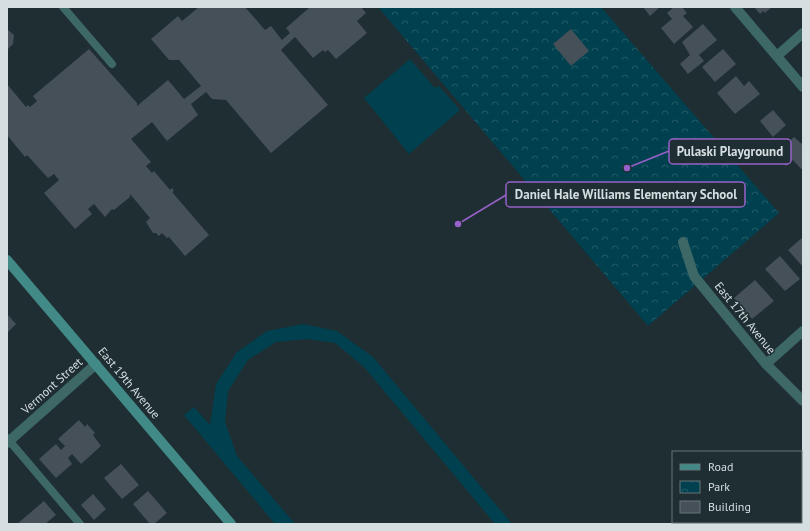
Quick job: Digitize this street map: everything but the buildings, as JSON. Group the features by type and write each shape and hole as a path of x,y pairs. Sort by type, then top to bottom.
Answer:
{"street":[{"path":"735,7 803,87"},
{"path":"776,56 803,33"},
{"name":"East 17th Avenue","path":"683,242 694,276 766,364 803,401"},
{"name":"East 19th Avenue","path":"7,260 231,524"},
{"path":"766,364 803,331"},
{"name":"Vermont Street","path":"8,441 96,364"}],"lane":[{"path":"63,7 112,64"},
{"path":"8,441 79,523"}],"green space":[{"path":"378,7 601,7 779,213 648,326"},
{"path":"410,59 435,88 439,86 460,110 409,154 364,98"},
{"path":"303,324 337,331 373,357 512,524 495,524 364,367 335,343 307,339 276,342 248,360 228,391 225,422 237,456 295,524 275,524 184,415 194,407 210,425 216,384 237,352 267,331"}],"place":[{"name":"Pulaski Playground","path":"627,168"},
{"name":"Daniel Hale Williams Elementary School","path":"458,224"}]}
